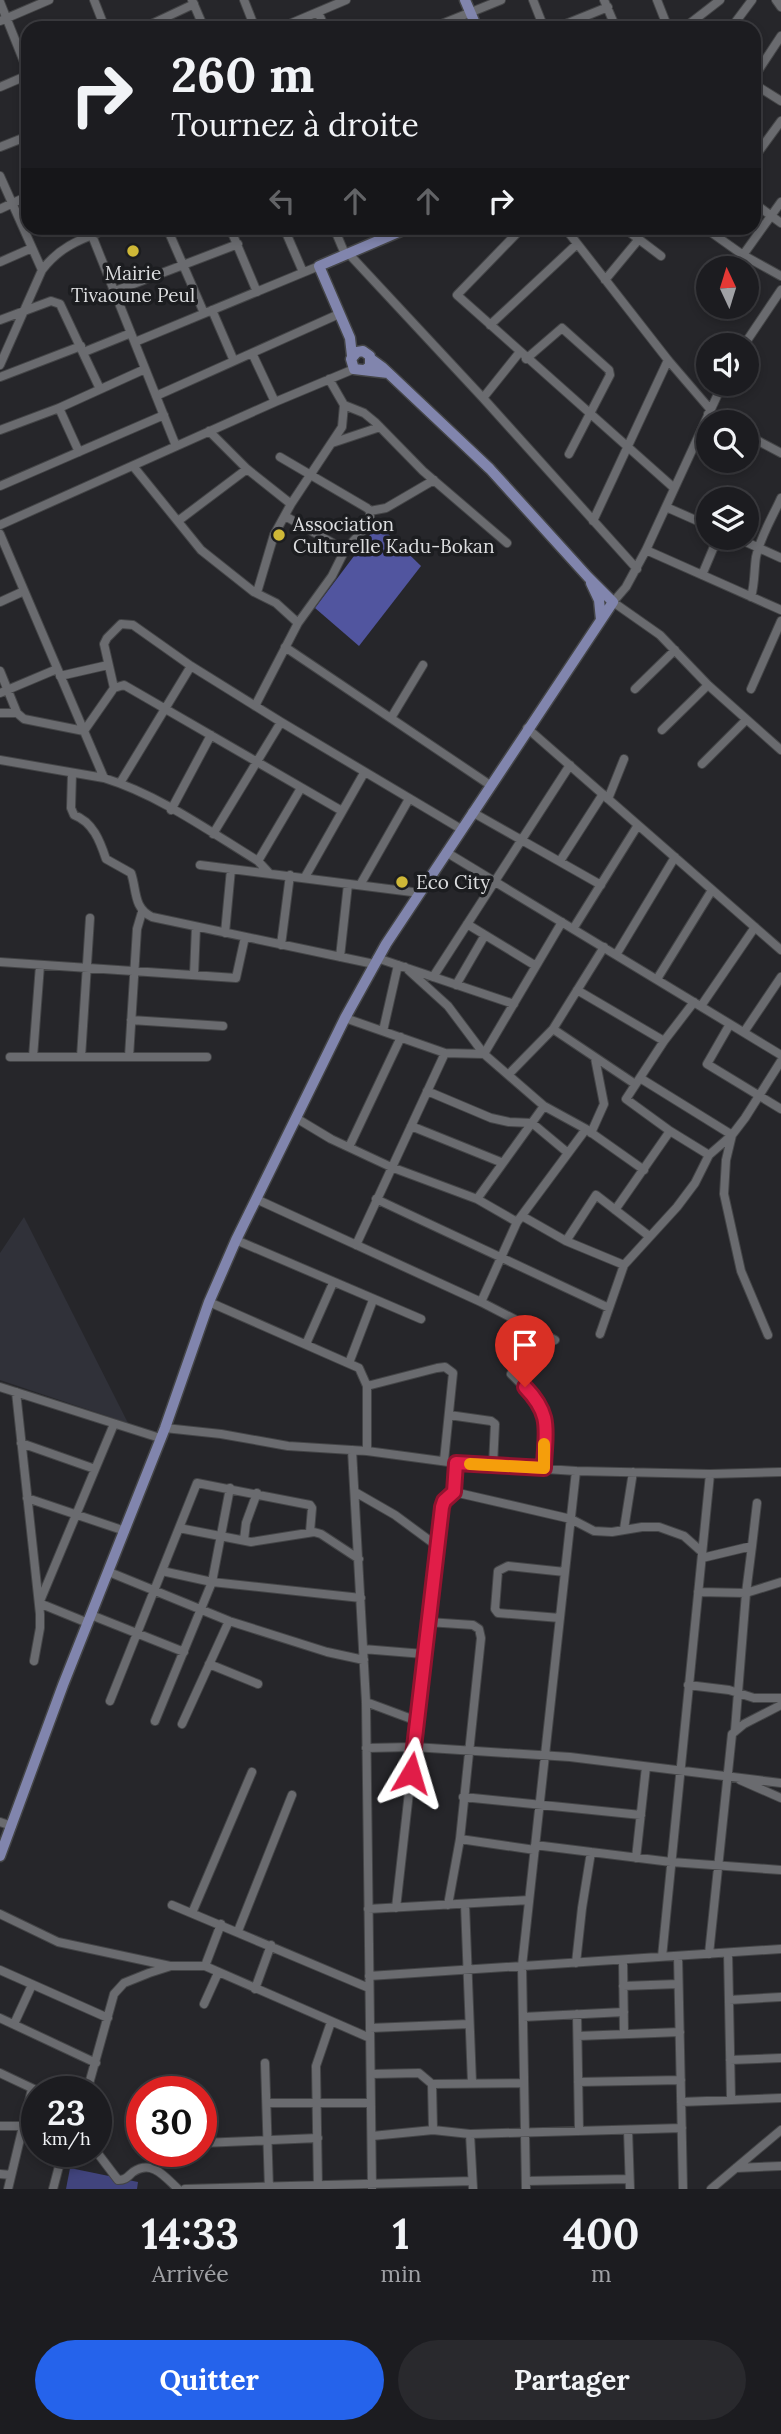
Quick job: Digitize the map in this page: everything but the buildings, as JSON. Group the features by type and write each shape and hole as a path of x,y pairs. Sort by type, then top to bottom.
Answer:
{"main road":[{"path":"467,3 474,21"},
{"path":"360,369 370,366 349,338 319,266 392,235"},
{"path":"362,356 351,362 360,369 389,373"},
{"path":"0,1856 162,1433 209,1301 256,1199 376,961 527,728 613,602 489,469 389,373 362,356"},
{"path":"587,577 599,600 601,620"}],"street":[{"path":"3,20 49,0"},
{"path":"94,0 102,21"},
{"path":"244,0 252,21"},
{"path":"297,21 346,0"},
{"path":"442,21 467,3 501,0"},
{"path":"533,0 541,21"},
{"path":"657,0 665,21"},
{"path":"693,21 720,0"},
{"path":"736,21 752,0"},
{"path":"776,0 781,8"},
{"path":"0,2 3,20 21,59"},
{"path":"156,21 193,2 201,21"},
{"path":"571,21 606,4 613,21"},
{"path":"318,12 322,21"},
{"path":"761,66 781,36"},
{"path":"0,87 21,77"},
{"path":"761,88 781,101"},
{"path":"761,148 781,121"},
{"path":"0,148 21,139"},
{"path":"0,177 21,224"},
{"path":"0,209 21,200"},
{"path":"761,229 781,202"},
{"path":"761,207 781,223"},
{"path":"26,235 42,270"},
{"path":"0,365 42,270 64,248 85,235"},
{"path":"93,235 176,446"},
{"path":"170,235 234,361"},
{"path":"234,235 257,292"},
{"path":"287,235 303,272"},
{"path":"338,235 347,254 637,569"},
{"path":"515,235 457,295 674,488"},
{"path":"570,235 708,410"},
{"path":"634,235 661,256"},
{"path":"715,235 743,255 781,276"},
{"path":"743,255 757,235"},
{"path":"605,280 639,239"},
{"path":"115,291 238,244"},
{"path":"490,324 577,244"},
{"path":"0,262 32,248"},
{"path":"135,342 319,266"},
{"path":"752,333 781,290"},
{"path":"0,320 51,301 60,304 100,389"},
{"path":"156,396 339,314"},
{"path":"482,398 523,356 559,329 565,330 610,372 569,454"},
{"path":"0,377 131,332"},
{"path":"253,353 275,402"},
{"path":"593,521 668,360"},
{"path":"0,430 60,408 145,369"},
{"path":"0,525 275,402 360,369"},
{"path":"254,592 258,589 274,535 342,427 344,405 330,379"},
{"path":"344,405 364,413 434,480 507,543"},
{"path":"60,408 79,452"},
{"path":"0,486 164,415"},
{"path":"332,443 380,427"},
{"path":"209,431 247,469 291,505"},
{"path":"696,440 637,569 613,602 660,635 708,685 780,747"},
{"path":"759,441 781,453"},
{"path":"279,457 370,512 386,508 434,480"},
{"path":"133,466 201,550 254,592 276,603 298,623"},
{"path":"178,521 247,469"},
{"path":"781,498 759,548 781,558"},
{"path":"666,507 696,520"},
{"path":"255,706 298,623 332,576 345,550 370,523 370,512"},
{"path":"285,516 345,550"},
{"path":"0,534 104,778"},
{"path":"702,575 713,550"},
{"path":"751,597 759,550"},
{"path":"646,551 781,610"},
{"path":"0,602 24,591"},
{"path":"751,690 781,621"},
{"path":"114,688 104,649 107,638 121,624 125,624 146,632 191,666 364,773 461,829"},
{"path":"285,647 490,785"},
{"path":"635,690 675,650"},
{"path":"4,691 59,672 108,665"},
{"path":"391,718 423,665"},
{"path":"120,783 191,666"},
{"path":"0,671 4,691 17,713 24,719 84,731"},
{"path":"84,731 114,688 124,685 342,811"},
{"path":"663,730 708,685"},
{"path":"0,713 17,713"},
{"path":"702,764 746,720"},
{"path":"213,834 281,722"},
{"path":"527,728 781,950"},
{"path":"171,810 211,735"},
{"path":"560,861 606,796 624,759"},
{"path":"0,760 120,783 213,834 258,862 270,873"},
{"path":"433,977 570,765"},
{"path":"72,773 71,808 74,815 81,817 94,831 106,859 131,873 136,900 142,912 152,917 281,945 401,966 514,1004"},
{"path":"304,877 364,773"},
{"path":"258,862 300,788"},
{"path":"360,885 409,799"},
{"path":"472,812 601,885"},
{"path":"573,929 638,825"},
{"path":"446,852 781,1055"},
{"path":"616,955 675,857"},
{"path":"200,865 420,892"},
{"path":"225,933 231,869"},
{"path":"281,945 290,875"},
{"path":"340,957 348,884"},
{"path":"657,979 712,890"},
{"path":"129,1057 137,929 142,912"},
{"path":"81,1057 90,918"},
{"path":"484,1054 562,922"},
{"path":"467,924 536,966"},
{"path":"194,975 197,927"},
{"path":"709,1155 670,1132 626,1099 664,1041 697,1004 755,928"},
{"path":"456,985 485,935"},
{"path":"0,962 236,978 245,937"},
{"path":"509,1074 552,1029 604,947"},
{"path":"33,1057 40,965"},
{"path":"383,1031 401,966"},
{"path":"401,966 448,1006 484,1054 544,1106 588,1131 644,1170"},
{"path":"744,1032 781,977"},
{"path":"577,990 664,1041"},
{"path":"345,1018 445,1053 484,1054"},
{"path":"131,1020 223,1026"},
{"path":"730,1024 707,1065 760,1094 781,1109"},
{"path":"552,1029 595,1058 732,1135"},
{"path":"349,1147 401,1037"},
{"path":"356,1245 445,1053"},
{"path":"10,1057 207,1056"},
{"path":"481,1302 519,1219 568,1153 588,1131 604,1104 595,1058"},
{"path":"600,1334 624,1265 677,1207 695,1183 709,1155 732,1135 781,1060"},
{"path":"428,1091 491,1118 532,1123 568,1153"},
{"path":"477,1199 544,1106"},
{"path":"296,1118 391,1167 477,1199 624,1265"},
{"path":"411,1126 503,1163"},
{"path":"615,1210 670,1132"},
{"path":"732,1135 726,1160 724,1194 741,1270 768,1335"},
{"path":"566,1241 596,1195 649,1236"},
{"path":"256,1199 481,1302 555,1340"},
{"path":"376,1199 608,1308"},
{"path":"236,1240 421,1319"},
{"path":"306,1344 333,1283"},
{"path":"349,1363 373,1300"},
{"path":"209,1301 359,1368 367,1386 367,1451"},
{"path":"367,1386 445,1367 453,1373 444,1461"},
{"path":"511,1374 538,1401 545,1415 544,1468"},
{"path":"0,1387 114,1424 162,1433 221,1434 288,1446 367,1451 456,1463 576,1471 710,1474 781,1472"},
{"path":"16,1392 39,1604 40,1628 34,1661"},
{"path":"449,1415 491,1421 495,1424 493,1465"},
{"path":"39,1604 114,1424"},
{"path":"21,1443 95,1469"},
{"path":"352,1450 366,1702 372,2187"},
{"path":"396,1908 442,1507 444,1501 454,1492 456,1463"},
{"path":"576,1471 522,1966 526,2185 580,2185 629,2179"},
{"path":"625,1529 633,1472"},
{"path":"662,1957 710,1474"},
{"path":"110,1701 197,1483 310,1504 310,1532"},
{"path":"155,1721 212,1582 230,1488"},
{"path":"355,1492 395,1515 437,1546"},
{"path":"454,1492 571,1519 594,1531 612,1532 652,1526 670,1530 684,1536 702,1555"},
{"path":"244,1541 246,1523 257,1493"},
{"path":"27,1498 124,1531"},
{"path":"736,1730 746,1592 757,1503"},
{"path":"179,1528 262,1542 310,1532 321,1534 359,1559"},
{"path":"702,1555 752,1546"},
{"path":"560,1618 498,1613 495,1609 498,1571 508,1566 565,1572"},
{"path":"162,1571 212,1582 361,1598"},
{"path":"109,1572 229,1621 327,1652 364,1660"},
{"path":"698,1592 746,1592 781,1582"},
{"path":"39,1604 137,1633 184,1652"},
{"path":"182,1724 229,1621"},
{"path":"428,1622 473,1625 480,1629 481,1638 460,1839 448,1905"},
{"path":"363,1648 424,1654"},
{"path":"209,1664 258,1684"},
{"path":"688,1685 729,1690 754,1698 781,1698"},
{"path":"366,1702 417,1721"},
{"path":"709,1954 732,1734 781,1705"},
{"path":"366,1748 414,1747 570,1757 781,1783"},
{"path":"636,1858 646,1767"},
{"path":"192,1913 252,1772"},
{"path":"727,1775 781,1798"},
{"path":"238,1931 292,1796"},
{"path":"463,1797 641,1815"},
{"path":"0,1822 12,1826"},
{"path":"460,1839 671,1862 781,1870"},
{"path":"576,1963 591,1852"},
{"path":"368,1909 529,1900"},
{"path":"465,1904 472,2083"},
{"path":"172,1905 369,1988"},
{"path":"0,1914 58,1942 171,1966 205,1966 370,2038"},
{"path":"205,1966 221,1924"},
{"path":"255,1989 271,1945"},
{"path":"369,1976 781,1949"},
{"path":"728,1953 731,2099"},
{"path":"678,1956 683,2189"},
{"path":"623,1960 624,2034"},
{"path":"92,2076 114,1994 124,1983 171,1966"},
{"path":"0,1970 108,2018"},
{"path":"204,2004 218,1973"},
{"path":"624,1986 678,1984"},
{"path":"14,2024 32,1985"},
{"path":"729,2000 781,1997"},
{"path":"523,2017 624,2012"},
{"path":"577,2014 579,2131"},
{"path":"0,2018 96,2063"},
{"path":"318,2188 316,2061 331,2022"},
{"path":"370,2028 469,2024"},
{"path":"578,2036 680,2032"},
{"path":"730,2060 781,2058"},
{"path":"265,2063 269,2188"},
{"path":"0,2073 21,2083"},
{"path":"371,2074 419,2073 432,2084 524,2083"},
{"path":"578,2082 681,2080"},
{"path":"432,2084 433,2130"},
{"path":"681,2102 781,2098"},
{"path":"267,2103 371,2103"},
{"path":"0,2126 21,2126"},
{"path":"372,2136 433,2130 470,2134 682,2128"},
{"path":"628,2130 630,2189"},
{"path":"710,2189 781,2130"},
{"path":"8,2189 21,2134"},
{"path":"185,2189 472,2185 470,2134"},
{"path":"217,2142 317,2138"},
{"path":"736,2168 781,2166"},
{"path":"53,2189 59,2167"},
{"path":"108,2167 118,2180 123,2180 142,2168 156,2169 178,2189"},
{"path":"0,2174 11,2175"}],"shaded area":[{"path":"378,524 421,566 359,646 315,608"},
{"path":"24,1217 128,1423 0,1380 0,1253"},
{"path":"70,2168 138,2182 137,2189 66,2189"}],"slow traffic":[{"path":"470,1464 544,1468 544,1444"}],"place":[{"name":"Mairie Tivaoune Peul","path":"133,251"},
{"name":"Association Culturelle Kadu-Bokan","path":"279,535"},
{"name":"Eco City","path":"402,882"}],"route":[{"path":"411,1773 442,1507 444,1501 454,1492 456,1463 544,1468 545,1415 538,1401 525,1387"}]}
